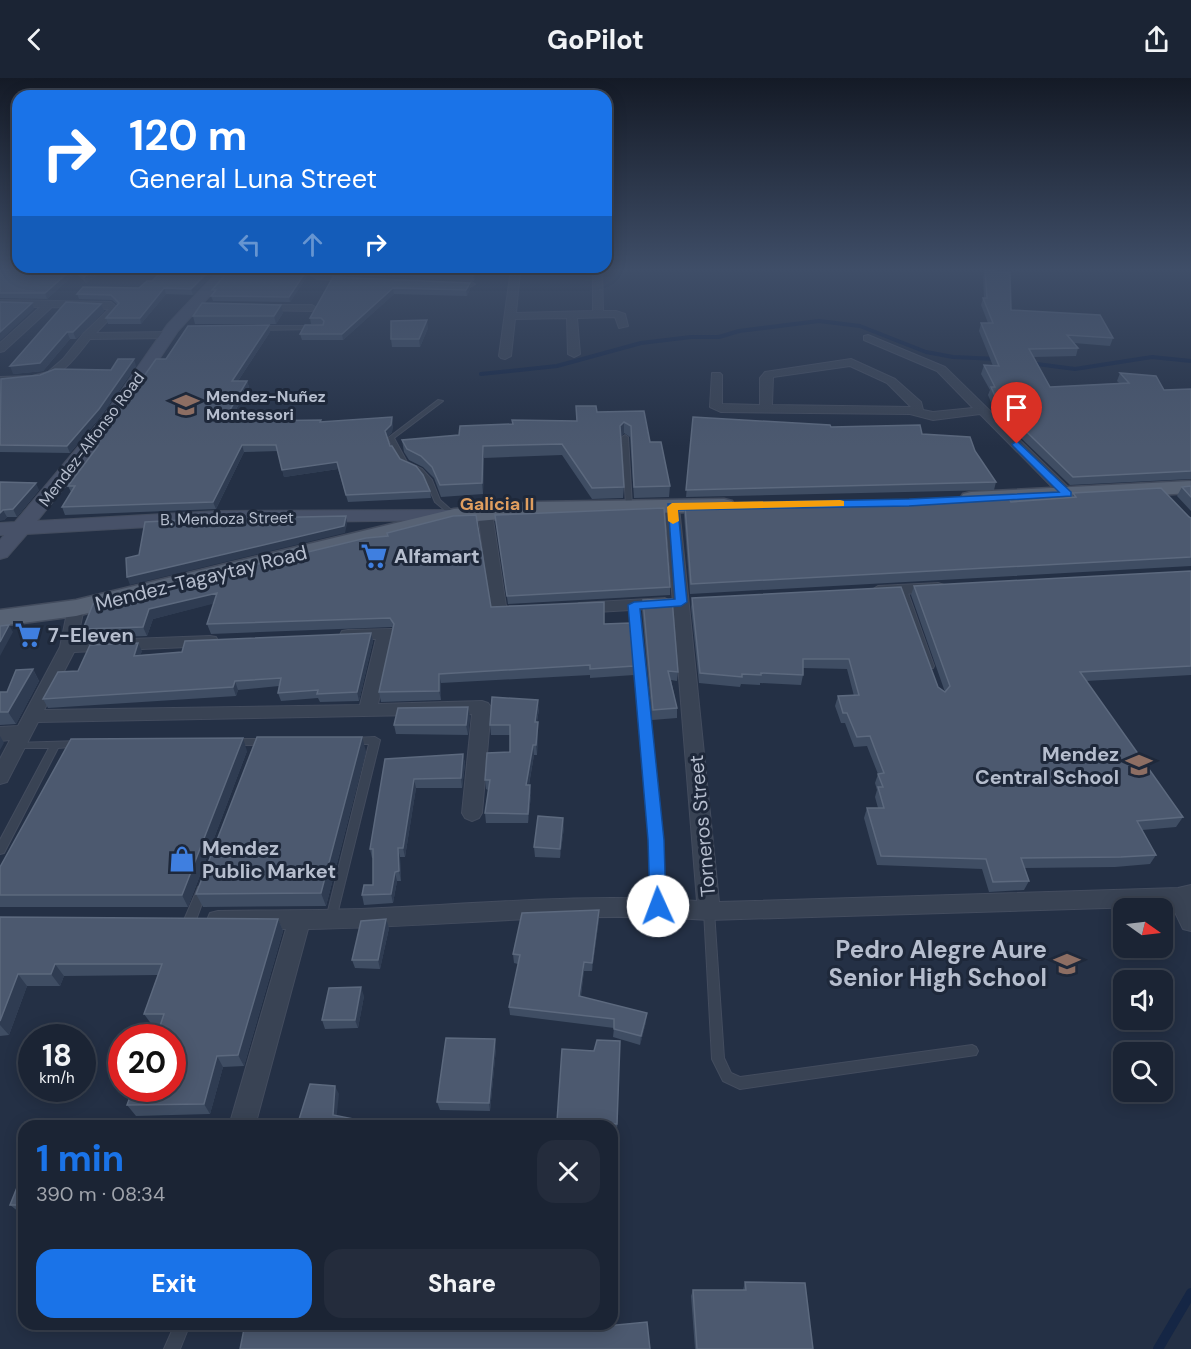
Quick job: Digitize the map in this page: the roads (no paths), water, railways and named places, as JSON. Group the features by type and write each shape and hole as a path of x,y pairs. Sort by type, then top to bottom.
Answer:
{"main road":[{"name":"Mendez-Alfonso Road","path":"0,553 109,421 176,328"},
{"path":"954,500 1067,494 1168,498 1191,487"},
{"name":"Mendez-Tagaytay Road","path":"0,618 76,608 373,527 485,513 629,506 743,505"},
{"name":"B. Mendoza Street","path":"0,529 218,517 373,527"}],"street":[{"path":"0,349 23,328"},
{"path":"0,380 35,380 61,370 95,328"},
{"path":"505,356 508,328"},
{"path":"573,328 574,354"},
{"path":"87,336 174,331"},
{"path":"868,338 941,369 1067,494"},
{"path":"766,409 766,378 769,375 850,362 891,381 917,405 917,411"},
{"path":"716,375 716,407 744,410 917,411 933,416 983,410"},
{"name":"Torneros Street","path":"167,920 331,919 520,909 658,906 710,911 687,602 672,507"},
{"path":"485,513 499,611 533,610"},
{"path":"868,592 949,587"},
{"path":"566,608 687,602"},
{"path":"0,777 68,647 76,608"},
{"path":"327,636 386,633 367,711"},
{"path":"68,647 221,640"},
{"path":"33,716 482,707 472,813"},
{"path":"0,734 19,739"},
{"path":"710,911 1184,896 1191,922"},
{"path":"244,1120 300,918"}],"lane":[{"path":"440,401 391,438 404,463 420,470 429,480 437,501 454,516"},
{"path":"625,437 629,506"},
{"path":"903,590 933,675"},
{"path":"634,605 656,840 658,906"},
{"path":"19,739 55,745 91,744"},
{"path":"222,742 281,741"},
{"path":"331,919 375,741 340,741"},
{"path":"254,753 258,742"},
{"path":"0,850 55,745"},
{"path":"190,920 207,876"},
{"path":"710,911 718,1059 726,1077 740,1083 972,1051"},
{"path":"172,1349 180,1330"}],"waterway":[{"path":"481,374 557,366 641,343 691,337 719,337 760,328"},
{"path":"866,328 926,352 953,357 998,359"},
{"path":"1029,363 1075,369 1152,357 1191,361"},
{"path":"1158,1349 1191,1293"}],"place":[{"name":"Mendez-Nuñez Montessori","path":"186,405"},
{"name":"Alfamart","path":"374,556"},
{"name":"7-Eleven","path":"28,635"},
{"name":"Mendez Central School","path":"1139,765"},
{"name":"Mendez Public Market","path":"182,859"},
{"name":"Pedro Alegre Aure Senior High School","path":"1067,964"}],"district":[{"name":"Galicia II","path":"497,504"}]}
